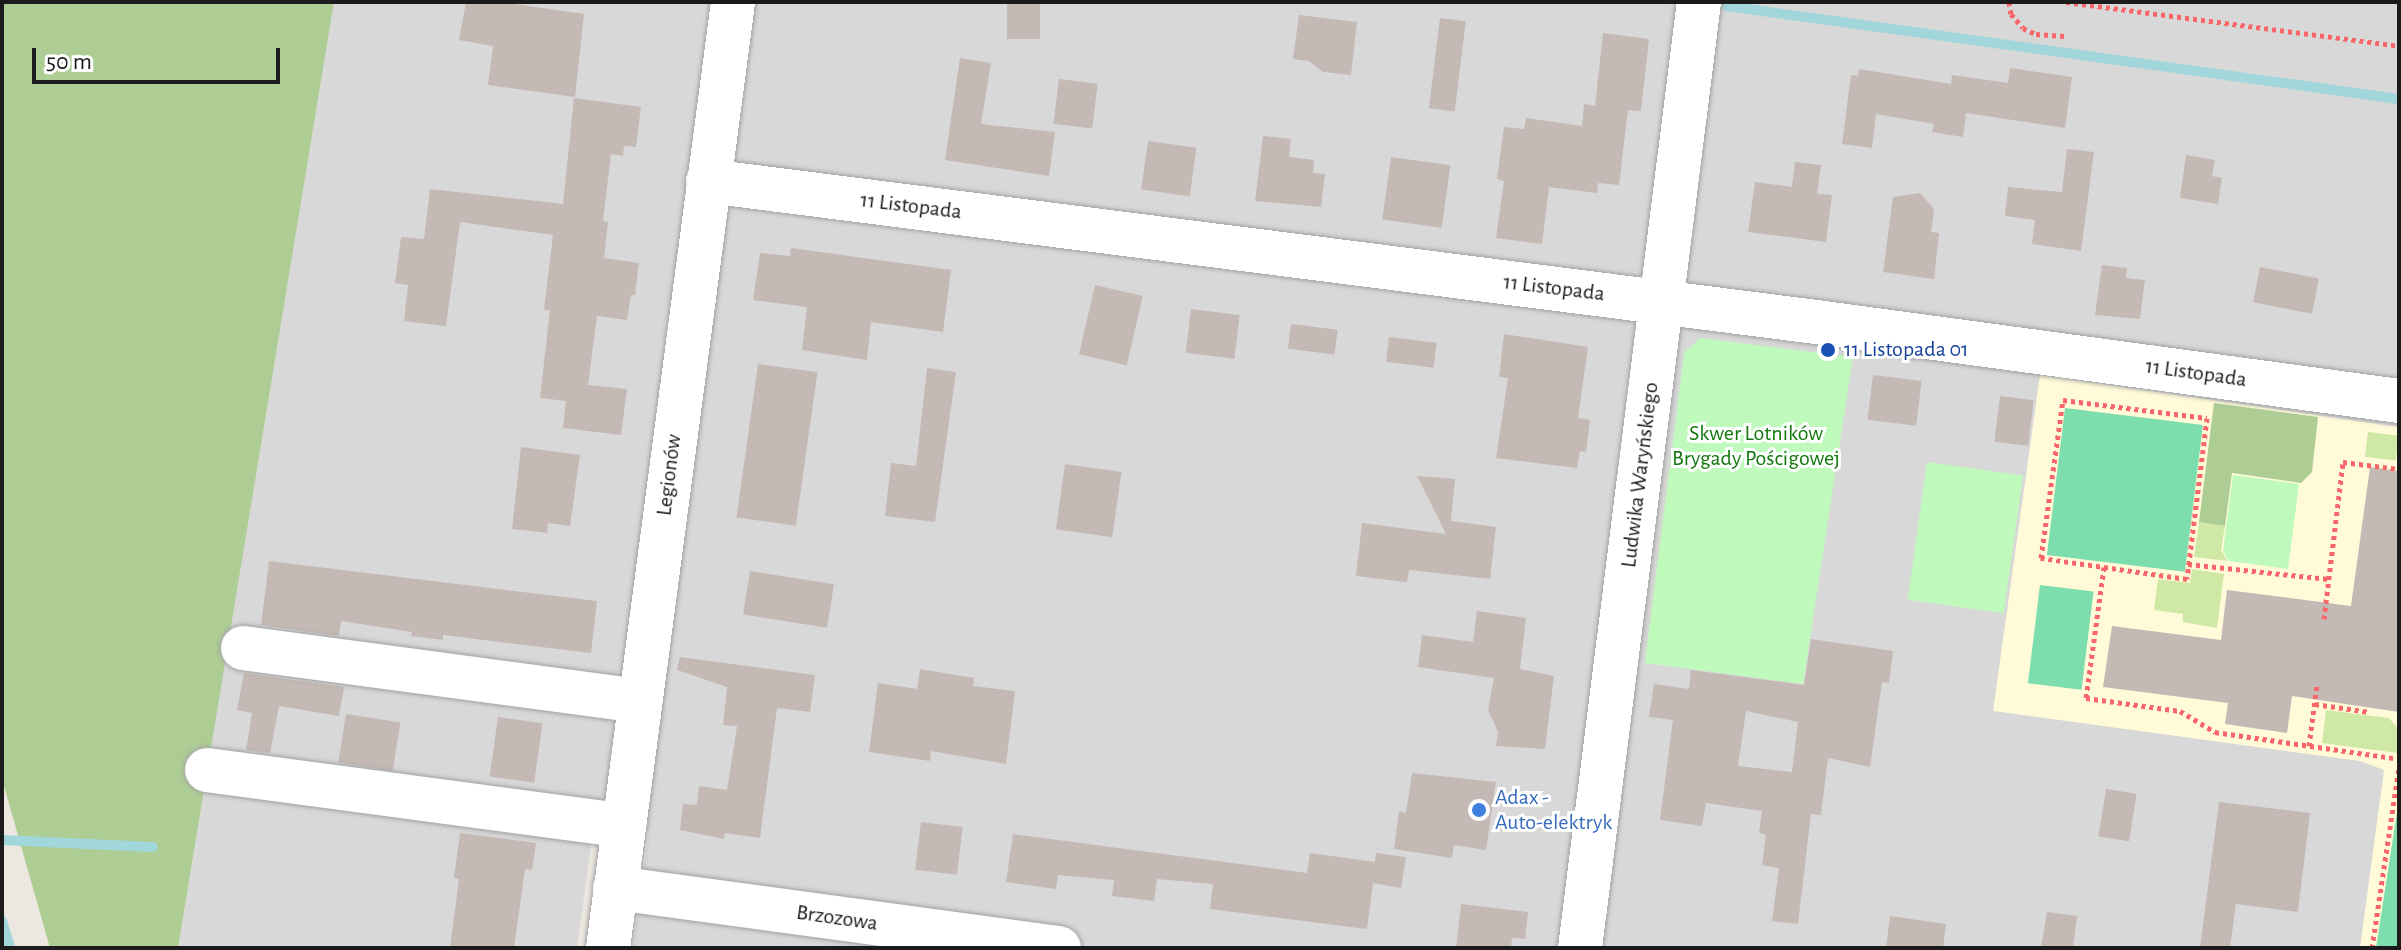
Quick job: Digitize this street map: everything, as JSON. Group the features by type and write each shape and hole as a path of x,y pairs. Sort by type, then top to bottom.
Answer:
{"street":[{"name":"Legionów","path":"608,948 733,2"},
{"name":"Ludwika Waryńskiego","path":"1580,948 1699,2"},
{"name":"11 Listopada","path":"708,181 1662,302 2399,401"},
{"path":"243,648 640,701"},
{"path":"207,770 624,826"},
{"name":"Brzozowa","path":"615,888 966,942 1059,948"}],"path":[{"path":"2009,2 2011,14 2023,28 2036,34 2067,36"},
{"path":"2066,2 2399,46"},
{"path":"2063,400 2207,418 2187,579 2104,567 2041,558 2063,400"},
{"path":"2324,619 2343,462 2399,469"},
{"path":"2188,564 2329,579"},
{"path":"2104,567 2086,698 2180,711 2215,732 2399,759"},
{"path":"2309,746 2317,684"},
{"path":"2315,704 2369,712"},
{"path":"2372,948 2399,767"}],"shaded area":[{"path":"334,2 2399,2 2399,948 633,948 649,832 607,809 208,763"},
{"path":"2040,375 2399,427 2399,948 2360,948 2384,770 2360,761 1993,711"},
{"path":"206,780 592,838 577,948 178,948"}],"green space":[{"path":"2,2 334,2 178,948 50,948 2,779"},
{"name":"Skwer Lotników Brygady Pościgowej","path":"1700,338 1853,357 1803,684 1645,663 1684,353"},
{"path":"2214,403 2318,417 2312,472 2301,483 2232,473 2225,526 2199,522"},
{"path":"2065,408 2203,425 2185,572 2047,555"},
{"path":"2368,432 2399,436 2396,461 2365,457"},
{"path":"1927,462 2023,475 2004,613 1908,600"},
{"path":"2233,475 2299,484 2288,569 2229,561 2223,551"},
{"path":"2199,522 2225,526 2221,550 2228,561 2194,557"},
{"path":"2192,569 2224,574 2217,628 2183,622 2183,614 2154,610 2158,579 2190,583"},
{"path":"2040,585 2094,592 2082,690 2028,683"},
{"path":"2326,710 2389,718 2399,730 2398,753 2322,743"},
{"path":"2399,799 2398,948 2376,948"}],"building":[{"path":"466,2 502,2 584,14 575,97 488,85 493,46 459,40"},
{"path":"1007,2 1040,2 1040,39 1007,39"},
{"path":"1299,15 1357,22 1351,75 1323,72 1309,61 1293,59"},
{"path":"1440,18 1466,21 1455,111 1429,108"},
{"path":"1603,33 1649,39 1641,111 1628,110 1619,185 1598,183 1597,193 1549,187 1542,244 1496,238 1504,181 1497,179 1504,127 1524,129 1526,118 1582,126 1584,104 1595,106"},
{"path":"960,58 991,63 981,124 1055,132 1049,176 945,160"},
{"path":"2010,68 2072,77 2065,128 1966,113 1963,137 1932,132 1934,124 1876,114 1872,148 1842,144 1851,75 1858,76 1859,69 1951,84 1952,75 2008,83"},
{"path":"1059,79 1098,84 1092,128 1054,124"},
{"path":"574,98 641,107 636,147 624,146 623,156 611,154 603,221 608,222 604,258 639,263 635,295 631,295 627,320 597,316 588,385 627,389 621,435 563,428 566,401 540,398 550,310 544,310 553,235 460,222 446,326 404,321 408,285 395,283 401,237 424,239 430,189 563,204"},
{"path":"1263,136 1291,139 1289,157 1314,160 1313,173 1325,174 1321,207 1255,201"},
{"path":"1148,141 1197,148 1190,196 1141,190"},
{"path":"2067,149 2094,152 2081,251 2032,244 2035,220 2005,216 2008,187 2062,192"},
{"path":"2186,155 2215,160 2212,176 2222,178 2218,204 2180,198"},
{"path":"1391,157 1450,165 1442,228 1382,219"},
{"path":"1795,162 1821,165 1817,194 1832,195 1826,242 1748,232 1755,182 1792,187"},
{"path":"1920,193 1934,209 1931,232 1939,233 1934,279 1883,272 1893,197"},
{"path":"791,248 951,270 943,332 871,322 867,360 802,350 807,307 753,300 760,253 790,256"},
{"path":"2102,265 2127,268 2126,278 2145,280 2140,319 2095,315"},
{"path":"2260,267 2319,278 2312,314 2253,302"},
{"path":"1095,285 1143,296 1127,365 1079,354"},
{"path":"1191,309 1240,315 1234,359 1186,353"},
{"path":"1291,324 1338,330 1335,355 1288,349"},
{"path":"1504,334 1588,347 1578,418 1590,420 1586,452 1580,451 1577,468 1496,458 1508,378 1499,377"},
{"path":"1389,337 1437,343 1434,368 1386,362"},
{"path":"758,364 817,372 796,526 736,517"},
{"path":"927,368 956,372 935,522 885,516 891,463 916,466"},
{"path":"1873,375 1922,381 1916,426 1868,420"},
{"path":"2000,396 2034,400 2028,446 1994,442"},
{"path":"521,447 580,455 570,526 548,523 547,533 512,529"},
{"path":"1065,464 1121,472 1112,537 1056,529"},
{"path":"2370,467 2399,471 2399,712 2292,696 2287,733 2225,724 2228,703 2103,687 2112,626 2221,640 2227,590 2351,606"},
{"path":"1417,476 1455,479 1451,521 1496,527 1490,579 1409,570 1407,582 1356,576 1362,523 1446,534"},
{"path":"269,561 597,601 591,653 443,635 443,640 411,636 412,632 341,621 339,636 261,625"},
{"path":"750,571 834,584 827,628 743,614"},
{"path":"1477,611 1526,618 1520,669 1554,676 1545,749 1496,746 1498,732 1488,710 1494,678 1418,667 1422,635 1473,642"},
{"path":"1811,639 1893,651 1889,683 1882,682 1870,767 1828,758 1821,815 1811,814 1798,924 1772,921 1779,868 1762,865 1766,835 1759,833 1762,811 1706,803 1702,826 1660,820 1673,720 1649,717 1654,684 1689,689 1691,670 1804,685","holes":["1746,711 1798,722 1792,772 1738,766"]},
{"path":"680,657 815,675 810,712 777,708 760,838 725,833 724,839 680,830 683,804 697,805 699,786 727,790 737,726 723,725 727,687 677,670"},
{"path":"920,669 974,678 973,686 1015,691 1006,764 931,751 930,761 869,752 878,683 917,689"},
{"path":"244,673 344,687 339,716 279,706 270,753 246,750 252,713 237,710"},
{"path":"346,714 400,723 393,771 338,762"},
{"path":"498,717 543,723 534,783 490,776"},
{"path":"1412,773 1496,782 1486,850 1454,845 1452,858 1394,849 1399,811 1406,813"},
{"path":"2106,789 2137,794 2129,841 2098,836"},
{"path":"2219,802 2310,813 2298,912 2236,904 2230,948 2200,948"},
{"path":"921,822 963,827 957,875 915,870"},
{"path":"460,833 536,843 532,870 525,869 514,948 450,948 459,879 454,878"},
{"path":"1013,834 1307,873 1310,853 1375,862 1376,853 1406,857 1401,888 1373,883 1367,929 1210,909 1213,884 1157,879 1154,901 1112,896 1114,880 1058,875 1056,889 1006,882"},
{"path":"1461,904 1528,912 1525,939 1512,938 1511,948 1456,948"},
{"path":"2047,912 2077,916 2073,948 2041,948"},
{"path":"1890,916 1946,924 1943,948 1886,948"}],"waterway":[{"path":"1726,6 2399,99"},
{"path":"2,840 153,847"},
{"path":"2,921 10,948"}],"place":[{"name":"11 Listopada 01","path":"1828,350"},
{"name":"Adax - Auto-elektryk","path":"1479,810"}]}
